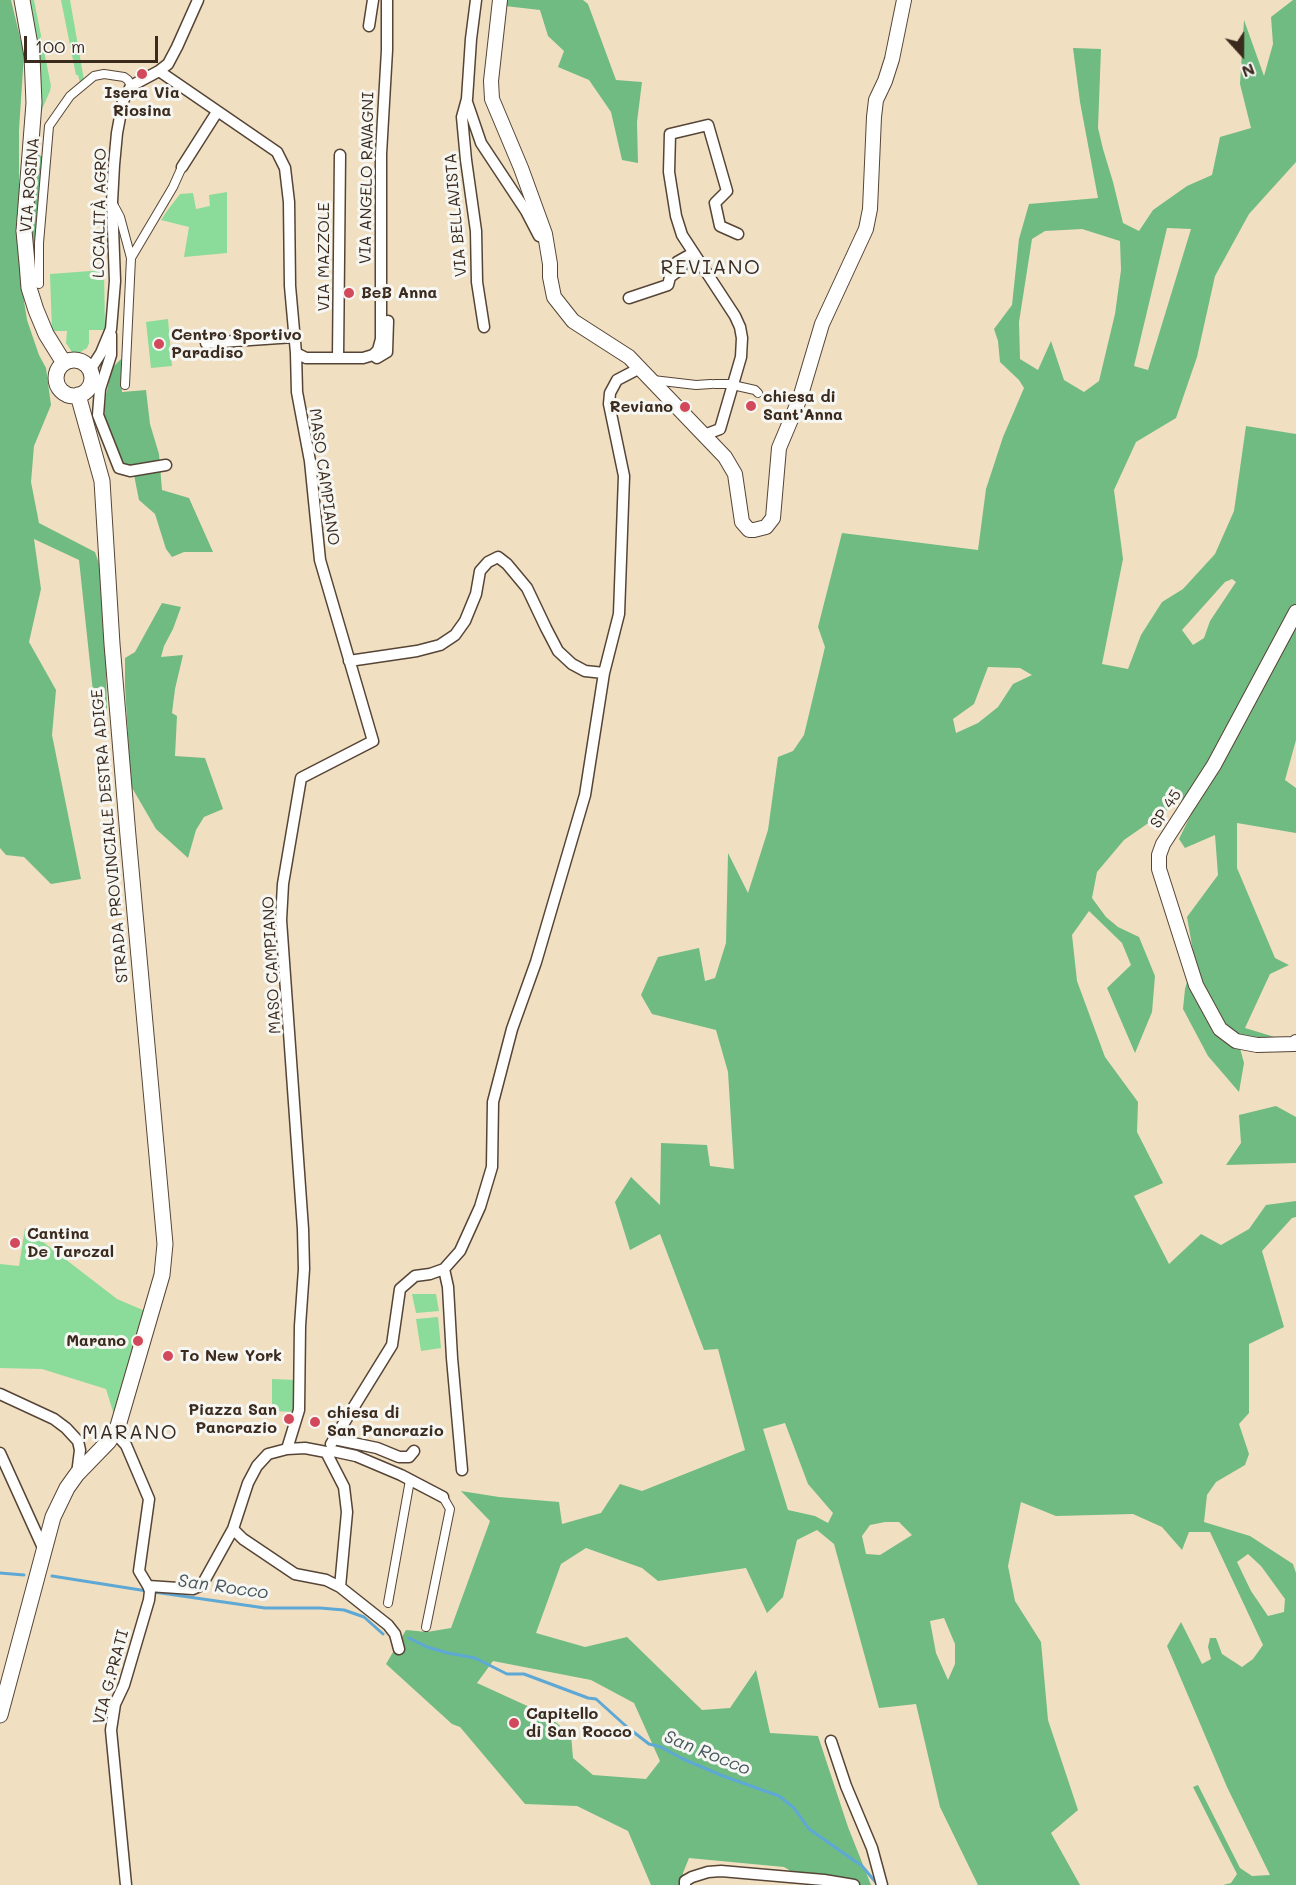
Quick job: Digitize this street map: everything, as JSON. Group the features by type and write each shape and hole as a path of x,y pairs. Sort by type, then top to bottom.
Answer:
{"main road":[{"path":"22,0 31,49 34,103 24,231 27,271 36,310 46,334 64,363"},
{"path":"73,360 83,362 90,370 92,377 90,385 85,392 78,395 71,396 64,393 56,382 56,375 64,363 73,360"},
{"name":"STRADA PROVINCIALE DESTRA ADIGE","path":"78,395 102,481 112,644 165,1244 162,1275 115,1433"},
{"path":"2,1708 53,1517 67,1488 77,1474 115,1433"}],"street":[{"path":"131,86 159,71 172,58 198,0"},
{"path":"369,26 373,0"},
{"name":"VIA ANGELO RAVAGNI","path":"387,0 387,50 381,154 381,339 378,350 373,355 377,358 387,352 388,346 387,261"},
{"name":"VIA BELLAVISTA","path":"476,0 467,99 462,117 476,231 477,282 484,327"},
{"path":"500,0 491,81 492,99 545,234 554,297 573,321 629,357 724,457 735,474 742,522 749,530 759,530 770,523 774,511 778,448 800,398 822,324 866,229 870,209 876,100 892,58 904,0"},
{"name":"MASO CAMPIANO","path":"159,71 277,152 285,168 289,202 290,286 297,392 310,461 320,560 373,741 301,778 283,884 282,920 304,1269 300,1326 299,1410 286,1449"},
{"name":"VIA ROSINA","path":"39,284 39,243 49,126 70,96 94,76 104,74 124,77 129,80 131,86"},
{"name":"LOCALITÀ AGRO","path":"90,370 101,353 111,329 115,281 112,202 117,133 123,101 131,86"},
{"name":"VIA BELLAVISTA","path":"467,99 481,143 526,211 539,236 546,243"},
{"path":"131,258 216,112"},
{"path":"704,435 720,429 741,357 742,338 740,327 682,235 676,216 669,172 670,134 708,125 728,191 715,203 720,226 738,234"},
{"name":"VIA MAZZOLE","path":"339,358 340,155"},
{"path":"112,202 120,217 131,258 125,385"},
{"path":"629,298 668,285 670,277 681,269 677,262 693,254"},
{"path":"111,329 111,355 100,389 98,415 119,468 130,471 165,465"},
{"path":"206,343 294,337"},
{"path":"296,353 306,358 363,358 373,355"},
{"path":"326,1452 392,1345 400,1289 415,1276 444,1269 460,1251 480,1207 492,1167 493,1102 512,1029 536,962 585,795 604,673 619,614 624,476 609,404 610,393 617,380 640,368"},
{"path":"652,380 696,385 732,385 755,390 758,393"},
{"path":"349,661 417,651 440,645 455,635 465,621 476,594 480,571 488,562 498,557 527,588 558,651 572,664 585,671 604,673"},
{"name":"SP 45","path":"1296,612 1214,765 1163,844 1158,869 1196,985 1220,1029 1236,1041 1257,1045 1296,1042"},
{"path":"444,1269 448,1287 462,1470"},
{"path":"0,1394 54,1419 66,1428 78,1441 80,1450 77,1474"},
{"path":"115,1433 126,1445 149,1499 139,1572 149,1592 193,1589 202,1585 233,1529 248,1483 257,1466 268,1454 286,1449 315,1449 356,1456 443,1497 450,1509 426,1628"},
{"path":"334,1439 377,1448 399,1457 409,1457 414,1451"},
{"path":"326,1452 344,1487 347,1512 340,1587"},
{"path":"0,1453 44,1550"},
{"path":"388,1603 410,1480"},
{"path":"233,1529 243,1539 295,1574 326,1580 340,1587 388,1625 395,1635 399,1649"},
{"name":"VIA G.PRATI","path":"126,1885 111,1730 116,1704 124,1685 149,1592"},
{"path":"831,1741 846,1786 872,1848 882,1885"},
{"path":"685,1885 685,1881 692,1877 721,1871 824,1880 854,1885"}],"green space":[{"path":"0,0 11,0 24,54 19,130 19,223 24,301 27,320 46,368 51,405 34,446 31,482 39,523 95,552 104,578 107,712 105,729 93,719 93,692 79,560 34,539 41,589 29,642 56,690 52,735 81,879 51,884 24,857 6,855 0,848"},
{"path":"27,0 34,0 51,86 40,114"},
{"path":"61,0 70,0 84,80 80,83 76,75"},
{"path":"506,0 583,0 588,4 616,80 642,82 637,122 638,163 622,160 611,112 589,80 558,67 564,51 548,36 540,10 505,6"},
{"path":"1296,0 1296,162 1249,214 1215,276 1197,357 1176,418 1136,442 1114,490 1123,559 1102,664 1128,669 1141,635 1162,602 1183,589 1215,554 1234,511 1246,426 1296,434 1296,740 1285,780 1296,788 1296,833 1237,823 1237,868 1275,958 1289,965 1270,974 1245,1028 1278,1038 1237,1037 1244,1063 1239,1092 1208,1056 1183,1009 1185,989 1194,957 1187,917 1218,875 1215,835 1185,848 1179,839 1199,798 1180,801 1124,840 1097,872 1092,898 1106,917 1118,927 1139,937 1155,976 1152,1012 1135,1053 1107,988 1131,965 1122,943 1089,911 1072,935 1077,981 1105,1057 1138,1102 1137,1132 1163,1183 1134,1196 1169,1264 1201,1234 1221,1245 1249,1229 1266,1205 1296,1201 1296,1217 1292,1218 1262,1251 1284,1327 1249,1344 1249,1413 1239,1424 1249,1454 1245,1465 1216,1482 1207,1495 1204,1522 1250,1536 1293,1564 1296,1573 1296,1885 1223,1885 1231,1883 1237,1874 1193,1787 1198,1785 1240,1868 1252,1876 1270,1875 1227,1787 1167,1646 1181,1622 1202,1664 1211,1659 1208,1647 1210,1638 1216,1638 1222,1654 1242,1667 1253,1659 1263,1645 1210,1532 1189,1532 1182,1550 1162,1527 1133,1514 1056,1516 1021,1502 1008,1566 1015,1601 1041,1642 1048,1720 1078,1810 1051,1833 1080,1885 978,1885 940,1807 916,1704 879,1708 834,1544 817,1530 797,1540 783,1597 767,1613 746,1568 658,1581 642,1568 586,1548 561,1564 536,1633 585,1647 627,1637 702,1710 730,1708 756,1670 770,1733 818,1736 848,1827 871,1885 815,1885 784,1867 689,1858 683,1873 684,1885 651,1885 628,1831 577,1806 525,1804 460,1727 452,1724 386,1664 406,1630 427,1632 451,1628 490,1521 461,1491 559,1502 562,1524 601,1513 620,1484 642,1491 745,1450 718,1349 704,1350 660,1234 630,1250 615,1202 631,1177 660,1205 661,1143 707,1145 710,1166 734,1169 728,1072 716,1030 652,1014 641,995 658,957 699,948 705,981 715,978 726,943 728,853 748,893 768,830 778,757 793,751 804,735 825,647 818,627 842,533 978,550 986,489 1003,437 1024,388 1000,362 994,329 1012,305 1019,239 1029,204 1098,198 1080,102 1073,48 1101,49 1098,128 1123,223 1139,231 1153,210 1187,186 1212,175 1220,137 1251,128 1240,84 1244,20 1264,76 1273,44 1271,17","holes":["1167,228 1191,229 1148,370 1134,366","1082,229 1120,241 1121,270 1115,314 1099,381 1084,392 1064,380 1051,341 1038,370 1020,359 1019,322 1032,239 1045,231","1232,579 1236,582 1210,621 1204,638 1193,645 1182,630 1225,582","988,667 1020,668 1032,675 1013,684 998,707 978,723 956,733 953,719 974,704","785,1423 808,1484 833,1513 828,1523 815,1516 788,1510 763,1429","885,1522 899,1522 912,1535 880,1555 866,1554 862,1536 870,1525","1248,1554 1261,1566 1285,1599 1284,1612 1268,1616 1251,1591 1237,1562","944,1618 955,1644 955,1664 948,1680 936,1653 930,1621","493,1661 591,1680 634,1703 660,1761 646,1779 593,1775 573,1758 571,1735 547,1715 477,1683"]},
{"path":"39,155 46,159 38,256 31,257 29,236 35,158"},
{"path":"227,192 227,253 184,257 189,227 161,220 180,194 193,193 196,209 210,206 209,195"},
{"path":"104,270 105,330 89,330 87,348 79,353 72,352 66,343 67,331 52,331 50,274"},
{"name":"Centro Sportivo Paradiso","path":"168,319 172,366 151,368 146,322"},
{"path":"121,359 122,392 146,390 150,424 159,454 162,490 189,498 213,552 184,552 172,557 166,549 155,514 139,500 134,475 115,469 103,427 106,395 112,368"},
{"path":"162,603 181,607 161,657 183,655 172,713 177,716 175,756 205,758 223,809 204,817 196,830 188,858 156,829 131,786 125,658 135,652"},
{"path":"1276,1106 1296,1117 1296,1163 1226,1165 1241,1143 1239,1115"},
{"path":"25,1228 117,1299 145,1311 114,1415 106,1389 42,1369 0,1368 0,1264 19,1266"},
{"path":"412,1294 436,1294 439,1311 416,1313"},
{"path":"438,1317 441,1348 421,1351 416,1319"},
{"path":"272,1379 296,1380 296,1412 272,1411"}],"waterway":[{"path":"0,1573 24,1575"},
{"name":"San Rocco","path":"52,1576 147,1591"},
{"name":"San Rocco","path":"154,1592 265,1608 344,1610 364,1617 383,1634"},
{"name":"San Rocco","path":"409,1638 427,1647 475,1658 507,1674 524,1674 596,1699 649,1744 661,1747 723,1776 779,1796 794,1808 809,1829 862,1866 878,1885"}],"place":[{"name":"Isera Via Riosina","path":"142,74"},
{"name":"BeB Anna","path":"349,293"},
{"name":"Centro Sportivo Paradiso","path":"159,344"},
{"name":"chiesa di Sant'Anna","path":"751,406"},
{"name":"Reviano","path":"685,407"},
{"name":"Cantina De Tarczal","path":"15,1243"},
{"name":"Marano","path":"138,1341"},
{"name":"To New York","path":"168,1356"},
{"name":"Piazza San Pancrazio","path":"289,1419"},
{"name":"chiesa di San Pancrazio","path":"315,1422"},
{"name":"Capitello di San Rocco","path":"514,1723"}],"district":[{"name":"REVIANO","path":"711,268"},
{"name":"MARANO","path":"130,1433"}]}
